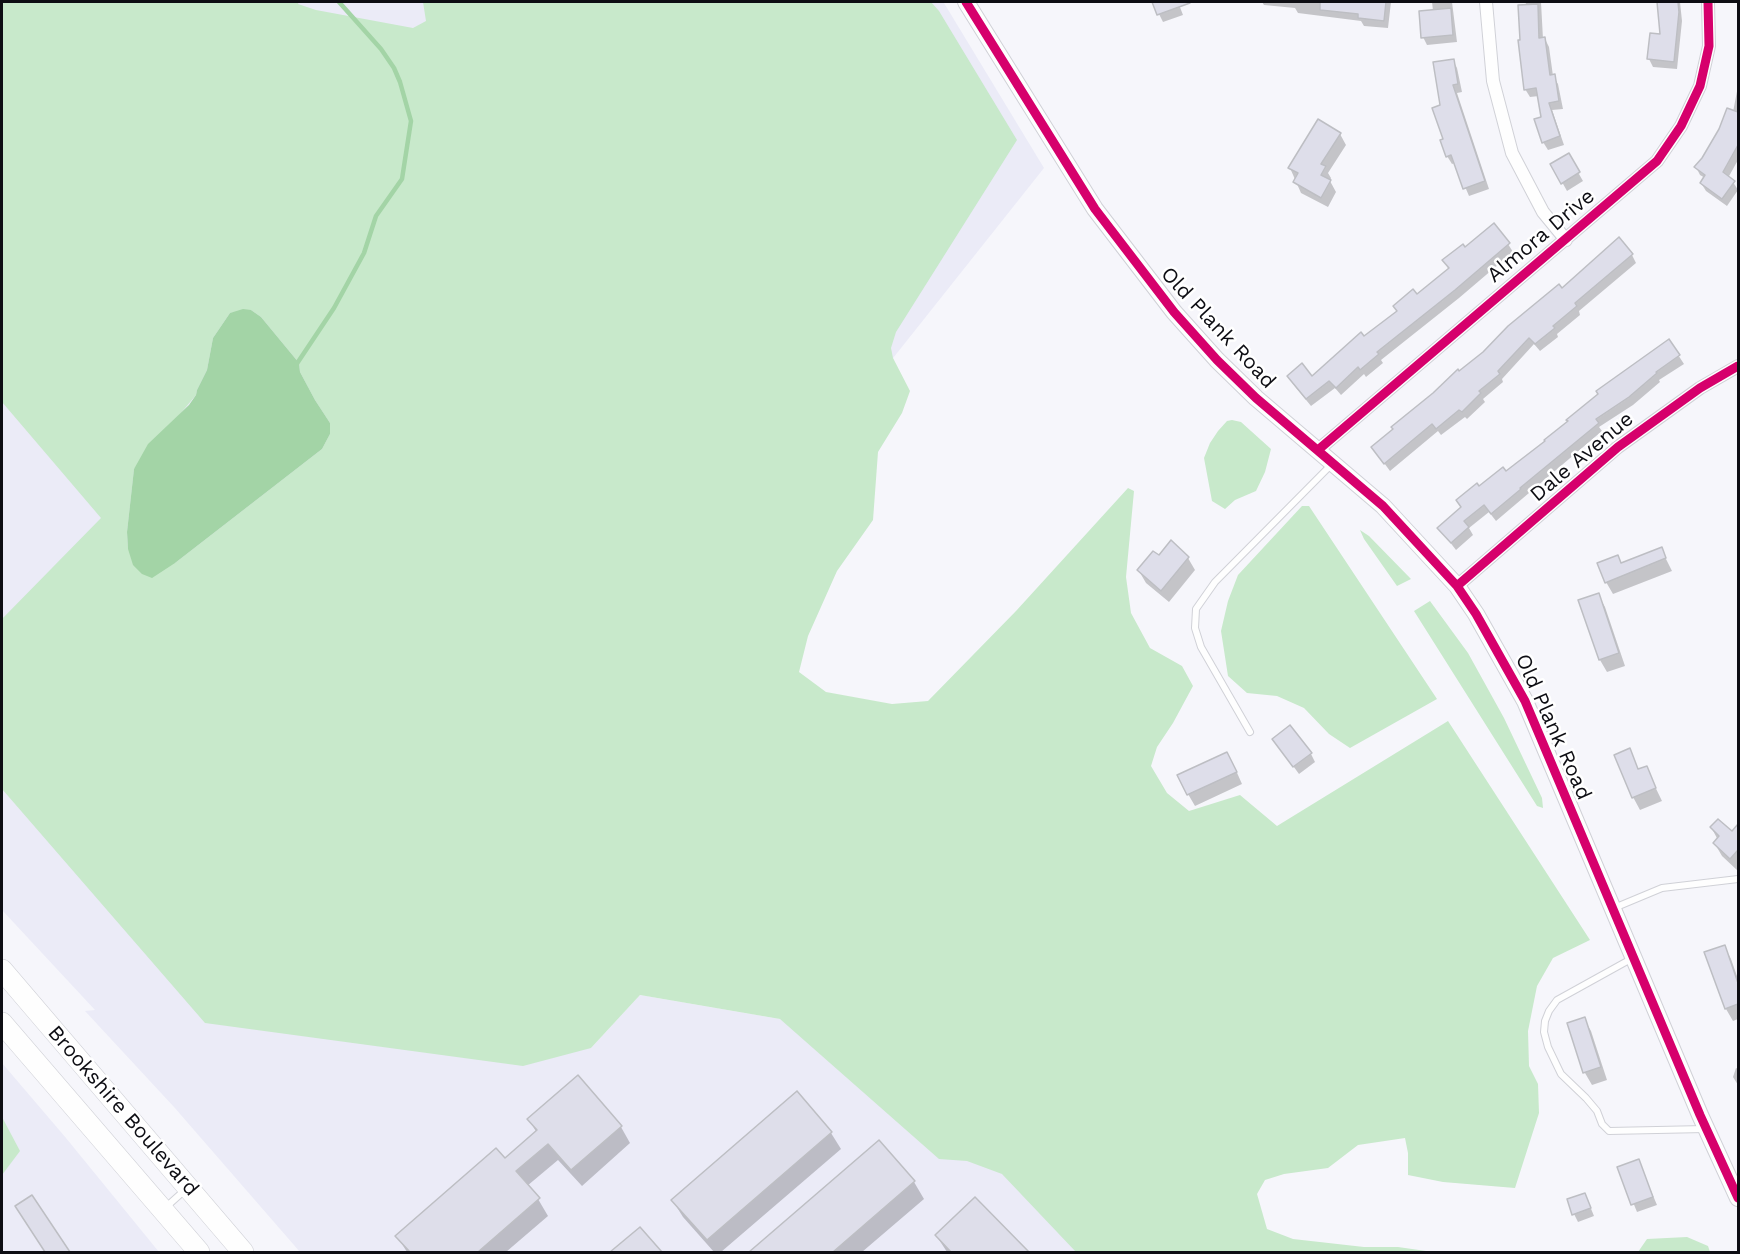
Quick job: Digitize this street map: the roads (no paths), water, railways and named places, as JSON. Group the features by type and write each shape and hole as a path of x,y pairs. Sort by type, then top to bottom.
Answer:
{"highway":[{"name":"Brookshire Boulevard","path":"2,970 243,1252"},
{"name":"Brookshire Boulevard","path":"2,1023 199,1252"}],"street":[{"name":"Old Plank Road","path":"966,2 988,33 1064,162 1141,271 1217,360 1256,398 1383,506 1457,586 1495,645 1525,701 1706,1129 1738,1198"},
{"path":"1486,2 1493,81 1512,153 1543,212 1566,240"},
{"name":"Almora Drive","path":"1318,450 1464,323 1566,240 1657,161 1682,126 1700,86 1706,66 1708,46 1708,2"},
{"name":"Dale Avenue","path":"1457,586 1618,447 1700,388 1738,366"}],"lane":[{"path":"1250,732 1201,647 1194,628 1196,609 1215,582 1333,462"},
{"path":"1613,908 1662,888 1738,879"},
{"path":"1635,957 1557,1000 1545,1021 1544,1032 1548,1047 1561,1074 1597,1111 1602,1124 1609,1131 1706,1129"},
{"path":"163,1209 188,1187"}],"waterway":[{"path":"296,365 334,308 364,253 376,216 402,179 411,121 394,68 381,49 339,2"}]}
